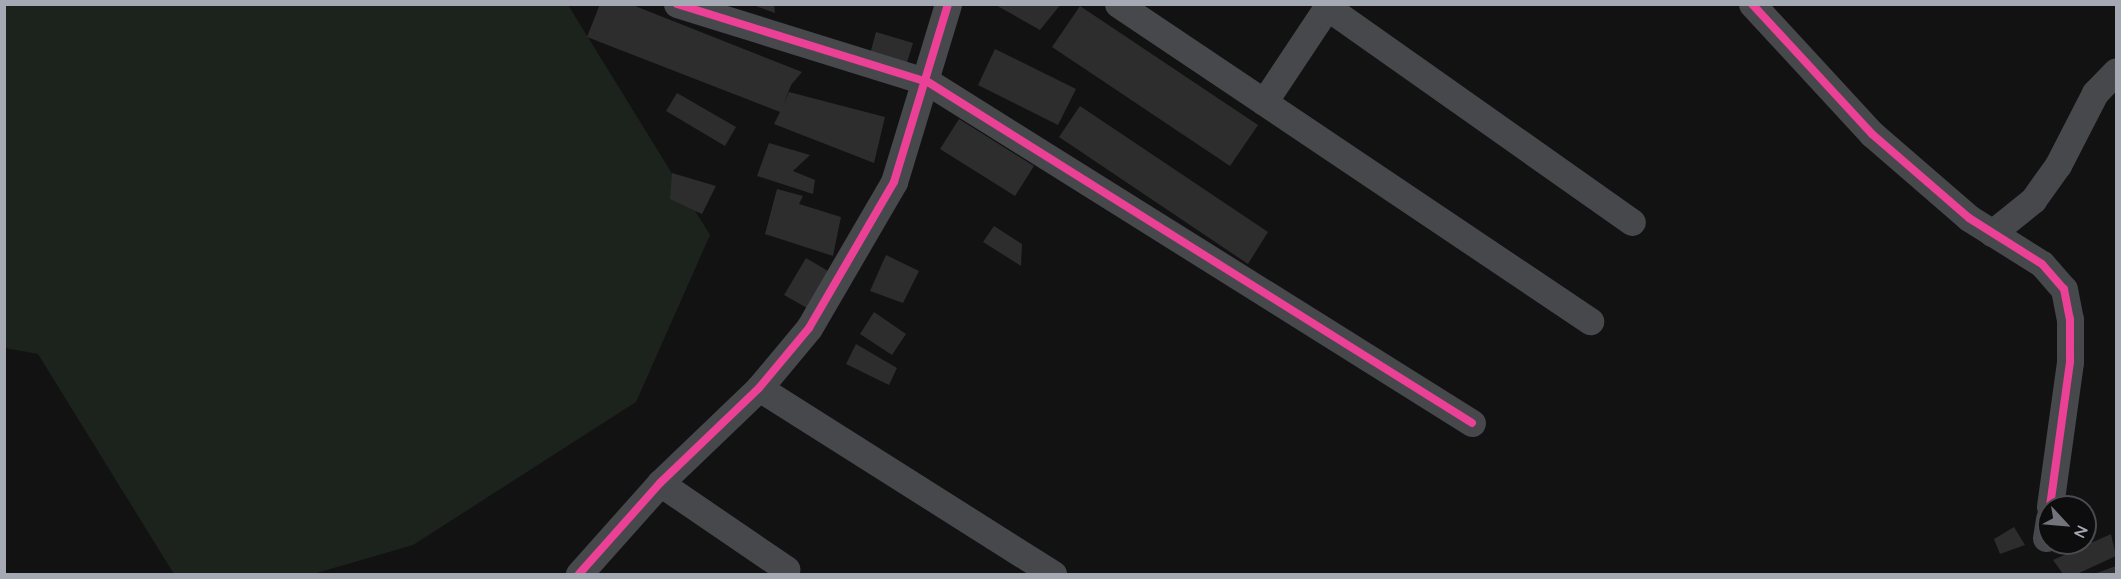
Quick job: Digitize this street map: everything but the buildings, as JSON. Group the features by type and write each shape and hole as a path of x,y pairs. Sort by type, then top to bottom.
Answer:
{"street":[{"path":"677,4 928,82 1472,423"},
{"path":"579,574 660,483 759,388 808,328 894,182 928,82 948,4"},
{"path":"1118,4 1590,321"},
{"path":"1752,4 1872,134 1969,218 2042,264 2064,289 2068,309 2070,362 2052,495"},
{"path":"1264,102 1327,7 1632,222"},
{"path":"1992,233 2033,200 2058,165 2095,93 2116,71"},
{"path":"759,388 1053,574"},
{"path":"660,483 786,569"}],"shaded area":[{"path":"4,5 568,5 710,235 636,402 413,545 313,574 174,574 38,354 5,348"}],"cycle path":[{"path":"677,4 928,82 1472,423"},
{"path":"579,574 660,483 759,388 809,328 894,182 948,4"},
{"path":"1752,4 1872,134 1969,218 2042,264 2064,289 2070,319 2070,362 2052,495"}]}
